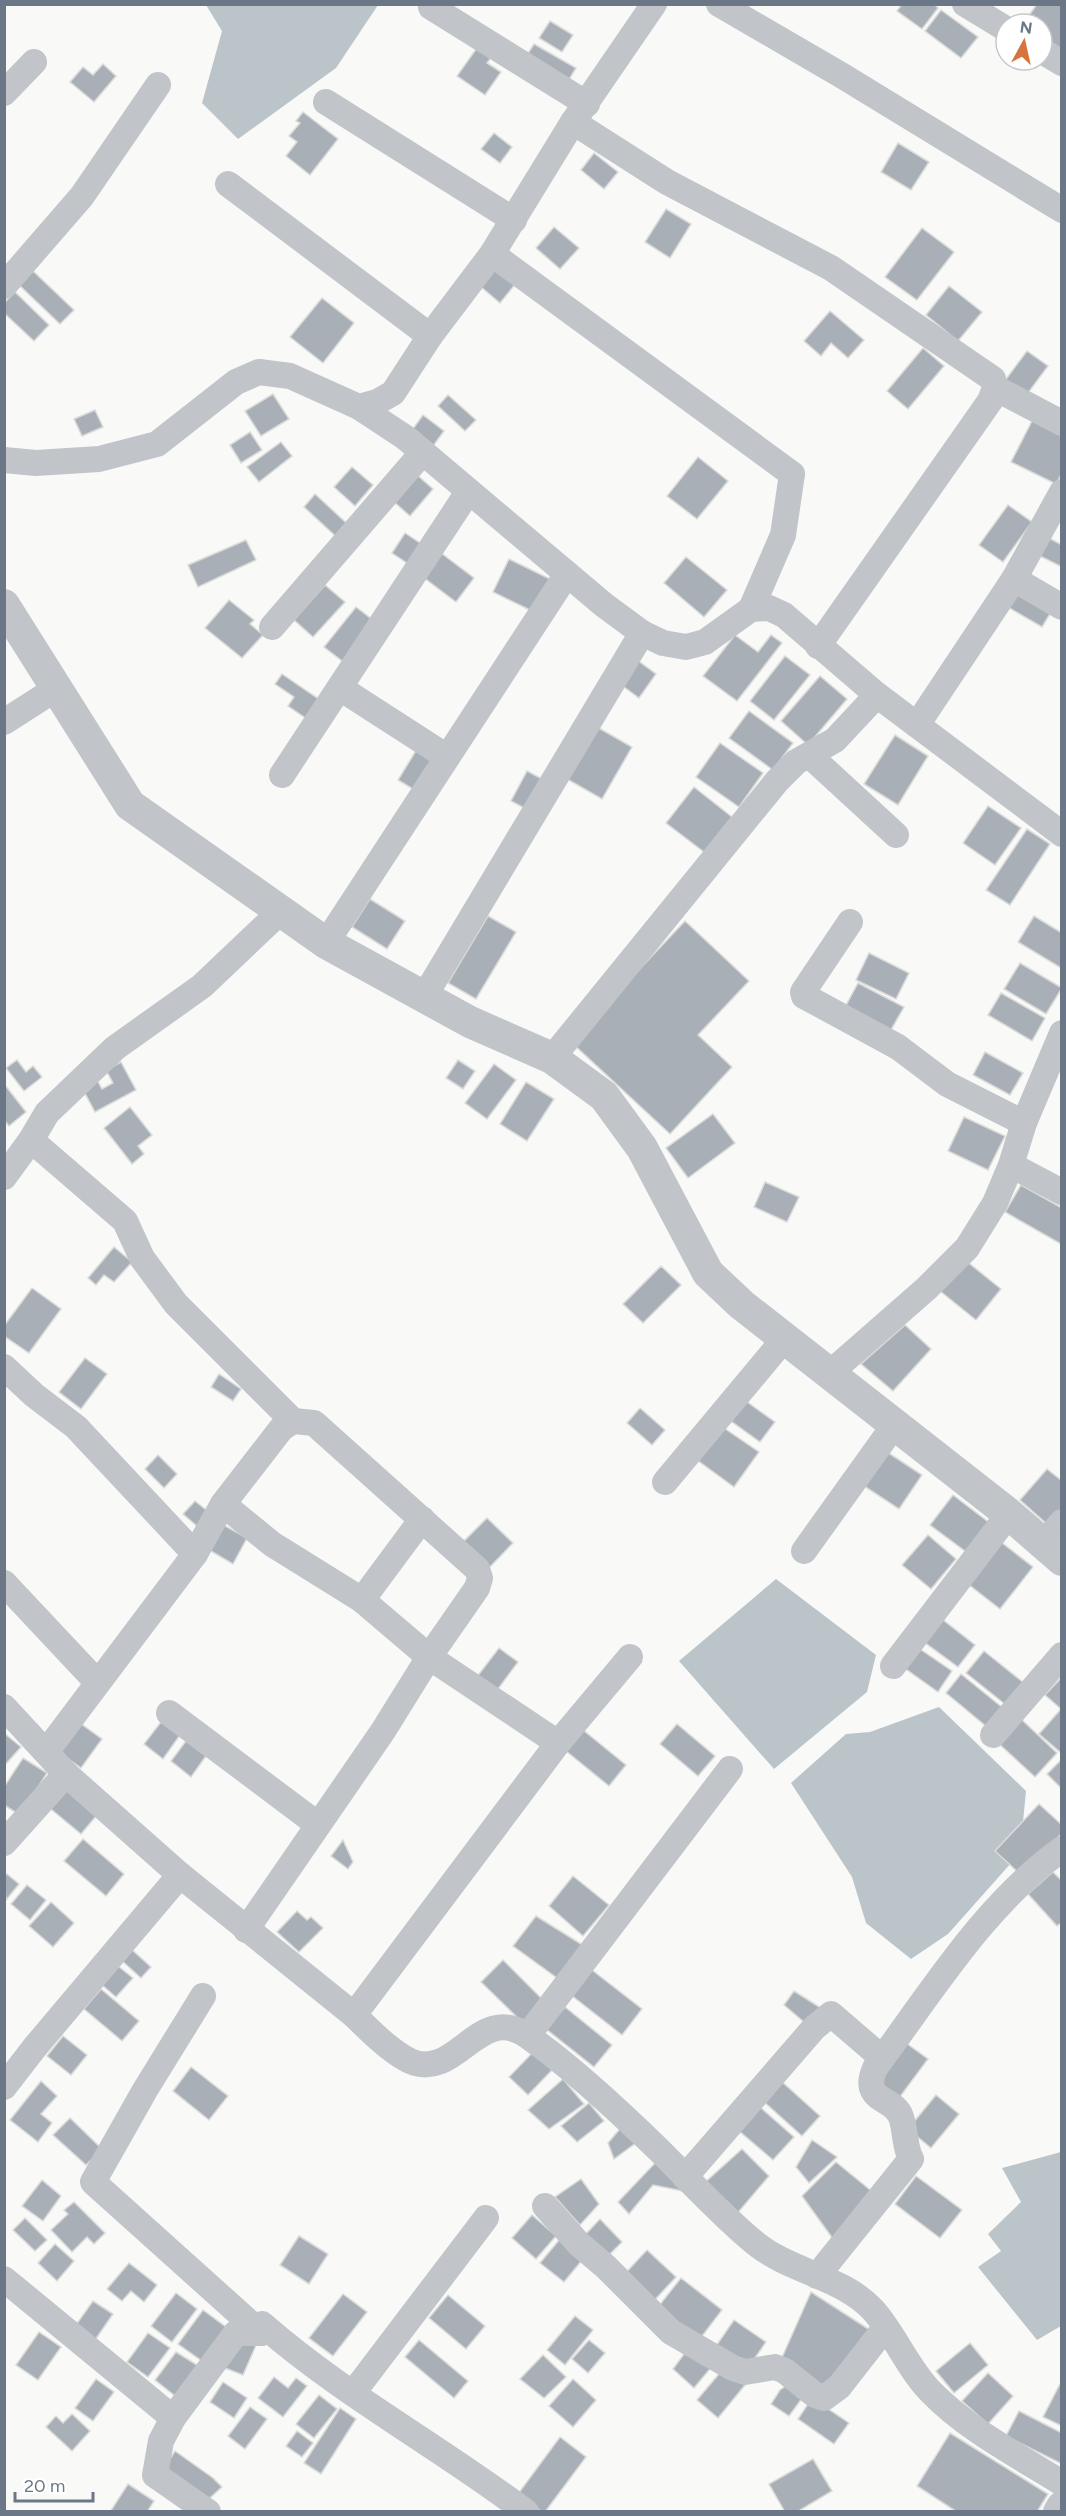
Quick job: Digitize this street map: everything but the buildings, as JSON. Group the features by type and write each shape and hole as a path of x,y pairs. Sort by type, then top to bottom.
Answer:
{"street":[{"path":"359,407 377,402 393,393 429,336 492,254 580,113 654,4"},
{"path":"718,4 841,75 1062,210"},
{"path":"965,4 994,22"},
{"path":"431,7 580,113 667,182 831,268 993,379 995,388 990,401 818,646"},
{"path":"4,93 34,62"},
{"path":"4,286 82,196 158,85"},
{"path":"326,102 514,220"},
{"path":"228,184 429,336"},
{"path":"4,460 36,464 99,459 157,444 236,382 260,372 290,376 359,407 406,438 567,574 642,633 663,643 686,647 705,642 751,609 783,536 792,474 492,254"},
{"path":"995,388 1062,423"},
{"path":"272,627 423,452"},
{"path":"282,775 468,492"},
{"path":"917,725 1014,579 1062,492"},
{"path":"326,943 567,574"},
{"path":"1014,579 1062,607"},
{"path":"4,605 130,806 326,943 470,1022 552,1058 604,1096 642,1148 708,1273 742,1305 1009,1514 1055,1542"},
{"path":"751,609 769,608 784,615 877,695 1062,834"},
{"path":"424,997 642,633"},
{"path":"4,722 57,688"},
{"path":"340,688 447,757"},
{"path":"552,1058 777,781 796,762 835,740 877,695"},
{"path":"809,755 896,835"},
{"path":"4,1177 47,1113 115,1048 202,986 280,911"},
{"path":"850,922 803,992 804,996 898,1047 947,1084 1024,1123"},
{"path":"830,1372 927,1288 967,1248 995,1203 1011,1165 1024,1123 1059,1043"},
{"path":"31,1140 125,1221 142,1258 176,1304 293,1421"},
{"path":"1011,1165 1062,1192"},
{"path":"665,1482 785,1338"},
{"path":"4,1367 34,1395 76,1427 195,1554"},
{"path":"46,1752 195,1554 223,1504 281,1429 293,1421 314,1423 477,1569 480,1578 477,1588 429,1657 383,1731 246,1930"},
{"path":"804,1551 895,1424"},
{"path":"223,1504 272,1544 362,1600 429,1657 558,1743"},
{"path":"893,1666 1009,1514"},
{"path":"362,1600 422,1520"},
{"path":"4,1583 97,1682"},
{"path":"993,1735 1062,1655"},
{"path":"354,2015 558,1743 630,1657"},
{"path":"4,1707 66,1774 180,1875 354,2015 372,2033 411,2061 428,2064 446,2060 487,2030 507,2027 528,2035 600,2096 756,2243 787,2264 848,2290 873,2310 930,2391 967,2424 1062,2483"},
{"path":"169,1713 317,1824"},
{"path":"528,2035 730,1769"},
{"path":"4,1843 66,1774"},
{"path":"818,2276 911,2159 901,2114 876,2095 872,2088 871,2078 882,2058 988,1919 1048,1859 1062,1849"},
{"path":"4,2087 180,1875"},
{"path":"203,1996 145,2090 93,2182 261,2333"},
{"path":"685,2177 813,2028 831,2013 882,2058"},
{"path":"545,2206 579,2244 606,2267 671,2332 733,2368 745,2372 775,2367 784,2371 815,2396 824,2398 839,2387 885,2328"},
{"path":"353,2393 486,2218"},
{"path":"4,2279 173,2418"},
{"path":"261,2333 262,2324 300,2358 526,2511"},
{"path":"208,2511 155,2475 161,2441 173,2418 236,2334 261,2333"},
{"path":"1059,2511 1062,2507"}],"shaded area":[{"path":"206,5 378,5 336,68 238,139 202,103 222,31"},
{"path":"776,1579 876,1655 867,1692 774,1769 679,1661"},
{"path":"939,1707 1026,1791 1020,1853 948,1934 911,1959 866,1923 852,1877 791,1783 846,1734 870,1732"},
{"path":"1061,2152 1061,2326 1037,2340 978,2267 1001,2251 988,2234 1021,2202 1002,2168"}]}
